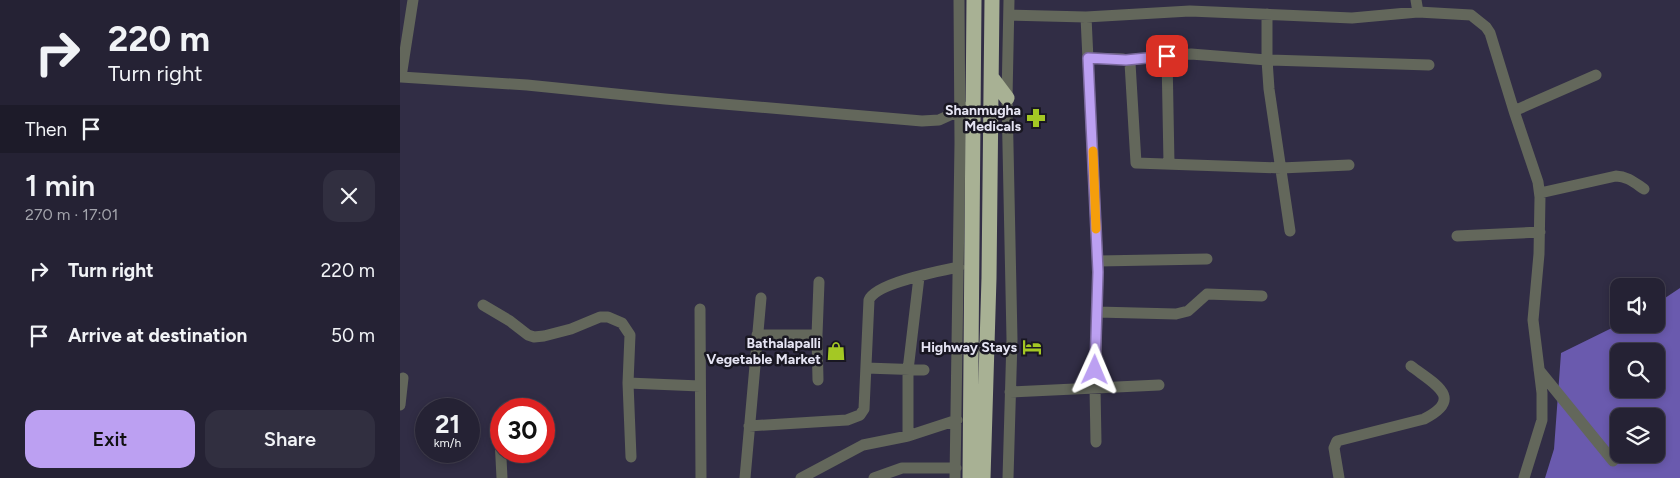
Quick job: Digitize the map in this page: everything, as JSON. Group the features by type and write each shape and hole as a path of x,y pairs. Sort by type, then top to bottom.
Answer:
{"highway":[{"path":"970,478 974,0"},
{"path":"984,478 992,0"},
{"path":"992,78 1007,98"}],"street":[{"path":"413,0 401,76 527,85 922,121 939,120 974,104"},
{"path":"874,478 902,468 956,473 959,267 959,0"},
{"path":"1008,478 1012,338 1007,98 1009,0"},
{"path":"1009,15 1086,17 1190,11 1352,18 1417,6 1471,15 1486,26 1490,33 1540,193 1539,254 1533,320 1542,392 1542,420 1524,478"},
{"path":"1267,14 1269,89 1290,231"},
{"path":"1086,17 1098,261 1095,388 1096,442"},
{"path":"1088,58 1126,60 1191,54 1267,60 1429,64"},
{"path":"1167,56 1169,164"},
{"path":"1126,60 1130,63 1136,163 1281,168 1349,166"},
{"path":"1514,111 1596,75"},
{"path":"1540,193 1616,176 1628,179 1644,189"},
{"path":"1457,236 1540,232"},
{"path":"1098,261 1207,260"},
{"path":"749,426 854,418 863,412 869,300 871,296 878,290 959,267"},
{"path":"908,436 908,370 919,277"},
{"path":"818,380 819,282"},
{"path":"1097,312 1183,314 1204,296 1211,294 1262,296"},
{"path":"745,478 760,298"},
{"path":"483,305 510,320 528,335 534,337 570,329 600,317 614,318 622,323 630,335 628,383 630,457"},
{"path":"700,309 701,478"},
{"path":"757,335 817,335"},
{"path":"1339,478 1334,448 1337,441 1424,419 1437,413 1442,408 1444,396 1441,389 1411,366"},
{"path":"866,368 924,370"},
{"path":"1539,370 1610,457"},
{"path":"400,405 403,378"},
{"path":"628,383 700,386"},
{"path":"1010,392 1159,385"},
{"path":"801,478 862,445 908,436 957,420"},
{"path":"501,463 502,478"}],"shaded area":[{"path":"1680,288 1680,478 1545,478 1554,449 1561,353 1610,329 1610,333 1665,333 1665,298"}],"slow traffic":[{"path":"1093,151 1096,229"}],"place":[{"name":"Shanmugha Medicals","path":"1036,118"},
{"name":"Highway Stays","path":"1032,347"},
{"name":"Bathalapalli Vegetable Market","path":"836,351"}],"route":[{"path":"1095,370 1098,272 1088,58 1124,58 1126,60 1167,56"}]}
